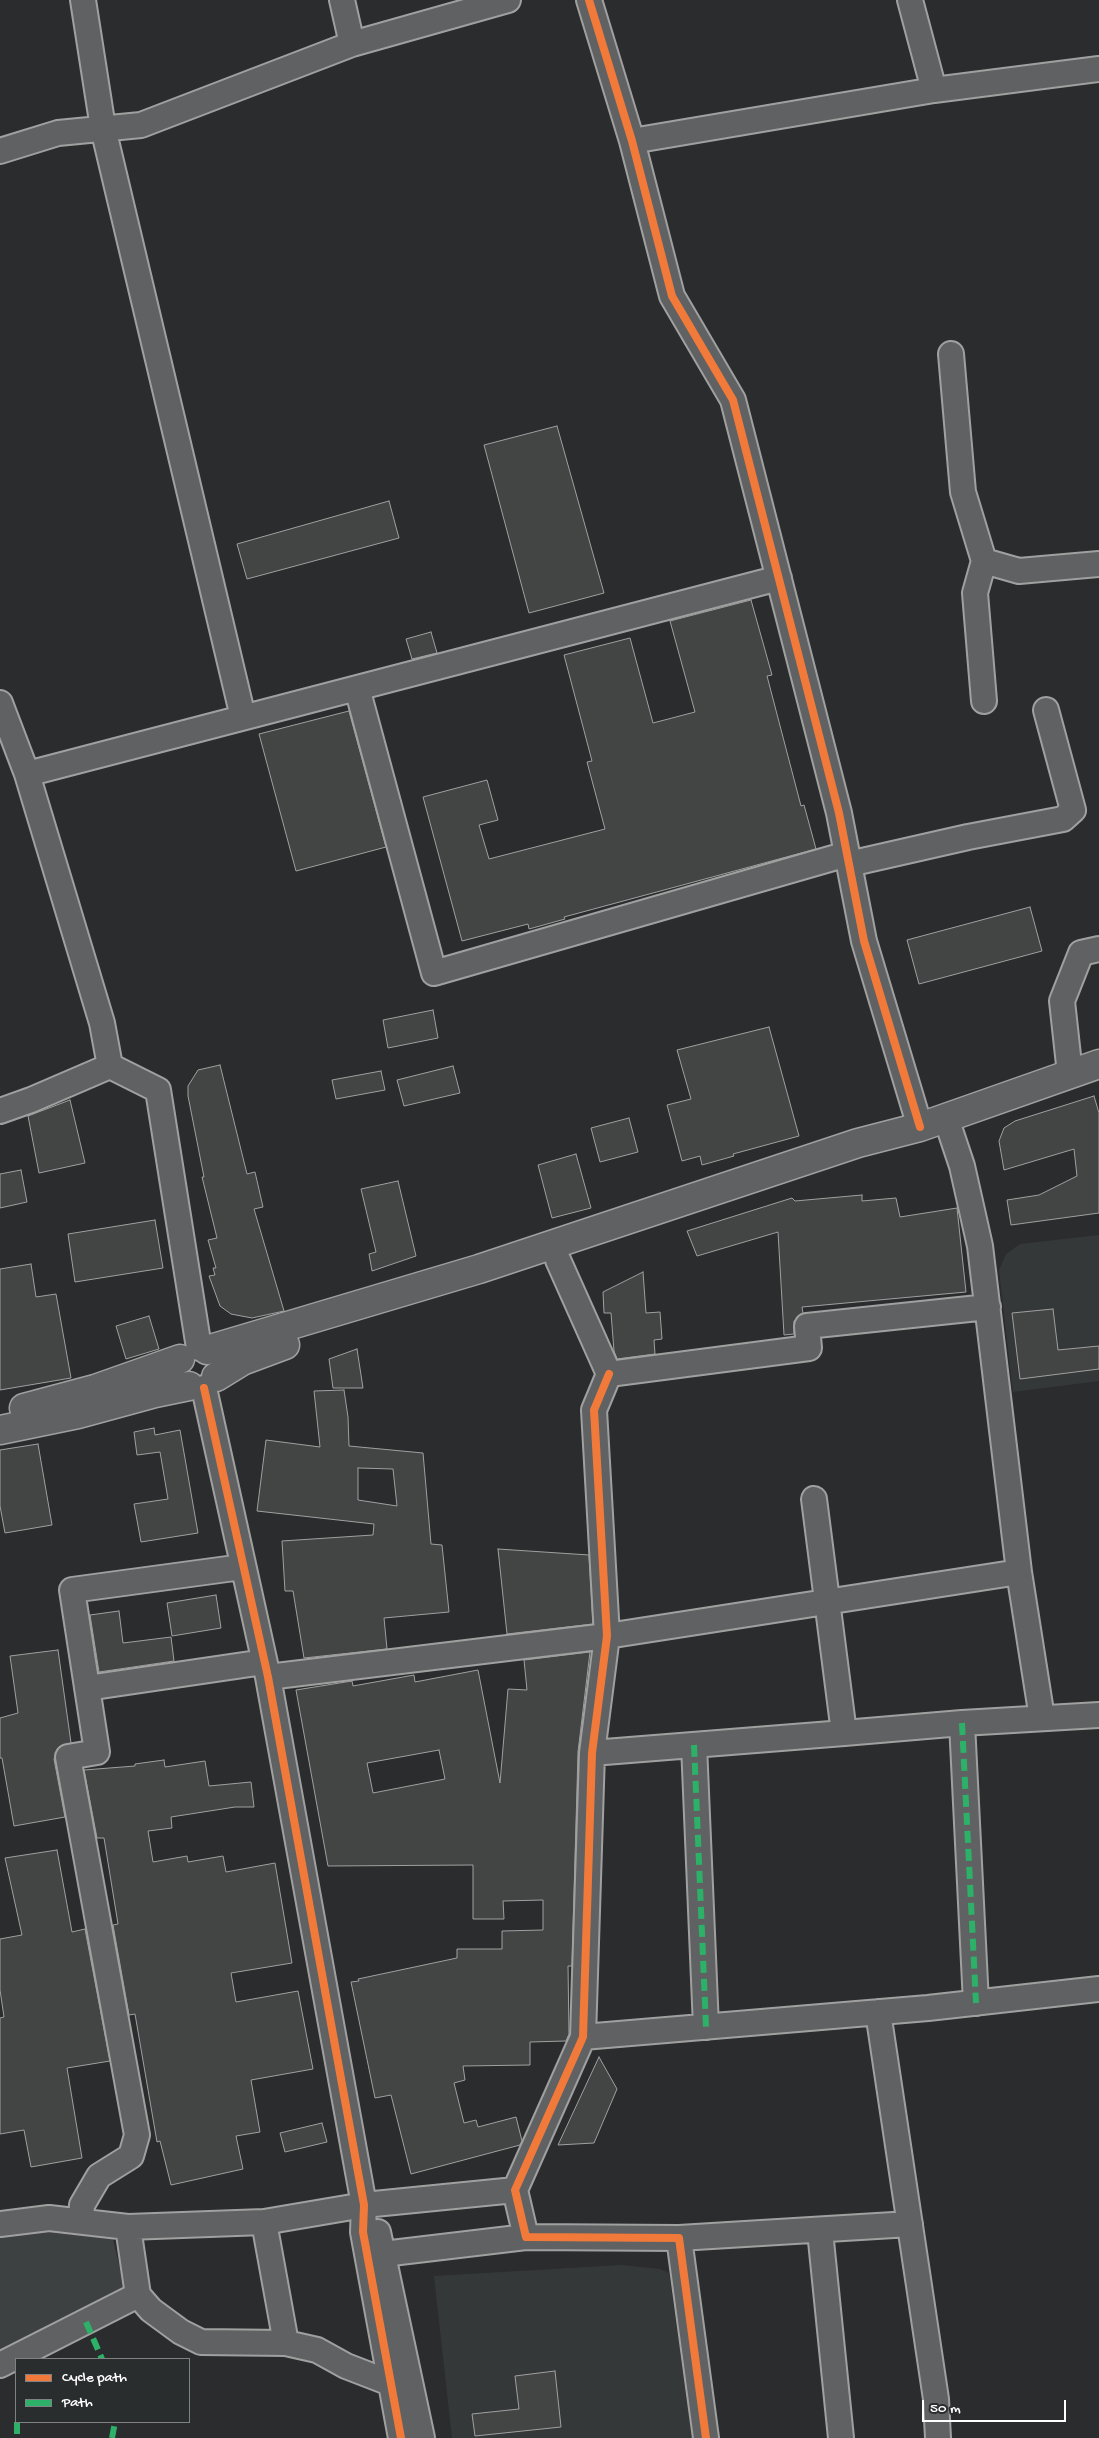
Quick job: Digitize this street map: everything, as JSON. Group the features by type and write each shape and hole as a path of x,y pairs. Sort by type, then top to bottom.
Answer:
{"main road":[{"path":"0,1430 76,1405 195,1352 479,1269 858,1143 920,1127 1099,1064"},
{"path":"0,1412 76,1405 203,1384 242,1361 270,1350 558,1260 872,1155 905,1138 920,1127"},
{"path":"195,1352 217,1362 203,1384"},
{"path":"195,1352 179,1374 203,1384"}],"street":[{"path":"83,0 104,128 243,717"},
{"path":"342,0 352,44"},
{"path":"0,151 58,133 141,125 352,44 508,0"},
{"path":"589,0 632,141 672,296 733,400 839,813 864,941 920,1127"},
{"path":"910,0 934,90"},
{"path":"632,141 934,90 1099,69"},
{"path":"951,354 963,492 984,561 975,592 984,701"},
{"path":"984,561 1019,571 1099,564"},
{"path":"26,774 779,578"},
{"path":"357,688 434,973 848,859 1063,819 1073,810 1046,710"},
{"path":"0,703 26,774 102,1023 110,1066"},
{"path":"1070,1074 1062,1001 1080,954 1099,948"},
{"path":"0,1111 110,1066 158,1090 195,1352"},
{"path":"946,1118 962,1166 980,1246 1018,1572 1042,1718"},
{"path":"526,2237 515,2190 583,2037 592,1753 607,1636 594,1410 609,1374 558,1260"},
{"path":"609,1374 809,1348 807,1326 988,1307"},
{"path":"203,1384 266,1669 364,2205 362,2232 401,2438"},
{"path":"814,1499 844,1734"},
{"path":"81,2221 82,2204 100,2176 131,2156 137,2135 68,1757 97,1752 72,1590 242,1566"},
{"path":"87,1688 607,1636 1018,1572"},
{"path":"592,1753 962,1723 1099,1715"},
{"path":"962,1723 976,2003"},
{"path":"694,1745 706,2027"},
{"path":"583,2037 976,2003 1099,1989"},
{"path":"878,2012 936,2399 938,2438"},
{"path":"0,2224 49,2218 128,2227 264,2222 364,2205 515,2190"},
{"path":"364,2205 376,2221 422,2438"},
{"path":"264,2222 286,2343"},
{"path":"383,2254 526,2237 679,2238 820,2231 910,2224"},
{"path":"128,2227 138,2296 151,2310 181,2332 201,2342 286,2343 317,2350 346,2366 390,2383"},
{"path":"820,2231 841,2438"},
{"path":"679,2238 706,2438"},
{"path":"0,2365 138,2296"}],"shaded area":[{"path":"1099,1235 1099,1381 1013,1392 999,1270 1006,1254 1020,1244"},
{"path":"49,2229 112,2235 125,2290 0,2353 0,2236"},
{"path":"621,2265 660,2269 669,2273 692,2438 452,2438 434,2276"}],"building":[{"path":"557,426 604,593 529,613 484,445"},
{"path":"389,501 399,538 247,579 237,544"},
{"path":"751,600 772,675 767,676 801,806 804,805 816,849 564,917 565,919 529,929 528,924 462,941 423,797 487,780 498,820 479,825 489,859 605,829 587,762 592,761 564,655 630,638 653,723 695,712 670,621"},
{"path":"431,632 437,653 412,659 406,639"},
{"path":"349,711 386,847 296,871 259,734"},
{"path":"1030,907 1042,951 919,984 907,940"},
{"path":"433,1010 438,1038 388,1048 383,1020"},
{"path":"769,1027 799,1136 733,1154 734,1156 702,1165 700,1156 682,1161 667,1105 691,1099 677,1050"},
{"path":"220,1065 247,1174 255,1172 263,1207 254,1209 284,1311 252,1318 231,1314 220,1306 209,1276 215,1275 213,1268 216,1268 208,1240 217,1238 202,1177 204,1177 188,1096 188,1086 198,1070"},
{"path":"453,1066 460,1093 404,1106 397,1080"},
{"path":"381,1071 385,1090 336,1099 332,1080"},
{"path":"1094,1096 1099,1113 1099,1213 1011,1225 1007,1200 1039,1195 1077,1176 1074,1149 1004,1170 999,1141 1004,1128 1015,1121"},
{"path":"70,1100 85,1163 39,1173 28,1116"},
{"path":"629,1118 638,1152 600,1162 591,1128"},
{"path":"576,1154 591,1208 552,1218 538,1165"},
{"path":"21,1170 27,1202 0,1208 0,1174"},
{"path":"398,1181 416,1256 372,1271 369,1254 376,1252 361,1189"},
{"path":"862,1195 862,1201 896,1198 900,1217 957,1208 966,1292 802,1307 803,1313 794,1321 794,1334 784,1335 778,1232 697,1256 687,1231 792,1198 795,1201"},
{"path":"155,1220 163,1268 75,1282 68,1234"},
{"path":"31,1264 36,1297 56,1294 71,1378 0,1390 0,1269"},
{"path":"643,1272 646,1313 660,1312 662,1339 654,1340 655,1354 617,1359 614,1351 611,1313 604,1313 603,1292"},
{"path":"1053,1309 1058,1350 1099,1346 1099,1369 1020,1379 1012,1313"},
{"path":"149,1316 159,1349 126,1359 116,1326"},
{"path":"357,1349 363,1388 333,1388 329,1359"},
{"path":"344,1390 348,1417 349,1446 423,1453 431,1544 442,1545 449,1612 384,1618 387,1649 304,1658 293,1591 285,1591 282,1541 373,1535 374,1524 257,1511 266,1440 320,1447 314,1391","holes":["358,1468 393,1469 397,1506 358,1500"]},
{"path":"154,1428 155,1435 180,1430 198,1533 141,1542 134,1504 168,1499 160,1452 137,1455 134,1432"},
{"path":"38,1444 52,1525 5,1533 0,1506 0,1450"},
{"path":"498,1549 589,1555 593,1624 507,1634"},
{"path":"216,1595 221,1628 172,1636 167,1603"},
{"path":"119,1611 123,1643 171,1637 174,1661 99,1672 90,1615"},
{"path":"58,1650 71,1743 59,1747 54,1759 65,1817 14,1826 2,1758 0,1758 0,1718 18,1713 10,1656"},
{"path":"590,1652 578,1752 572,1966 568,1966 569,2034 566,2041 530,2042 530,2065 463,2066 465,2080 454,2083 464,2123 476,2120 478,2127 516,2117 522,2141 520,2145 411,2174 391,2095 375,2098 351,1982 457,1958 457,1949 502,1949 502,1931 543,1930 543,1900 503,1901 504,1919 473,1919 473,1865 328,1866 296,1690 352,1681 353,1686 414,1675 415,1682 478,1670 500,1783 508,1689 527,1690 524,1660","holes":["439,1750 445,1779 373,1793 367,1763"]},
{"path":"164,1760 165,1767 205,1761 209,1786 251,1782 254,1807 235,1807 171,1817 172,1828 148,1831 153,1862 187,1856 188,1862 223,1856 226,1872 275,1863 292,1963 231,1973 236,2002 298,1991 313,2069 251,2080 260,2132 236,2136 243,2169 171,2185 160,2141 157,2142 135,2014 129,2015 113,1925 118,1924 104,1838 97,1838 84,1770 135,1766 135,1764"},
{"path":"57,1850 72,1932 85,1929 110,2061 67,2068 82,2158 31,2167 24,2130 0,2134 0,2018 4,2017 0,1990 0,1939 22,1935 5,1858"},
{"path":"599,2057 617,2089 594,2143 558,2145"},
{"path":"322,2123 327,2142 285,2152 280,2133"},
{"path":"555,2371 561,2427 475,2436 472,2414 519,2409 515,2376"}],"marked path":[{"path":"962,1723 976,2003"},
{"path":"694,1745 706,2027"},
{"path":"86,2322 102,2358"},
{"path":"17,2423 17,2438"},
{"path":"112,2438 115,2423"}],"cycle path":[{"path":"589,0 632,141 672,296 733,400 839,813 864,941 920,1127"},
{"path":"609,1374 594,1410 607,1636 592,1753 583,2037 515,2190 526,2237 679,2238 706,2438"},
{"path":"204,1388 268,1677 364,2205 363,2232 401,2438"}]}
